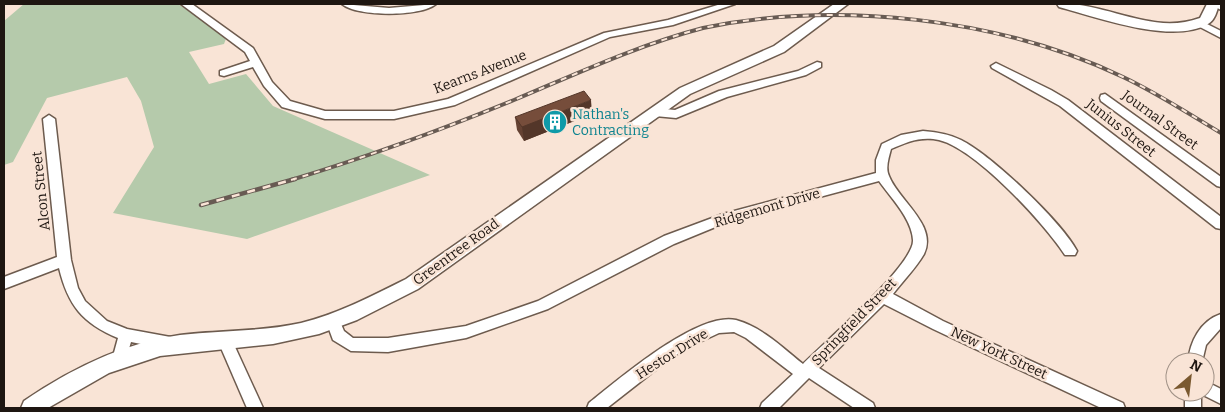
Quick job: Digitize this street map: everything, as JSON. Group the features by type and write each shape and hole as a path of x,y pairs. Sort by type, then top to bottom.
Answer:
{"main road":[{"name":"Greentree Road","path":"31,408 51,394 119,360 178,344 286,334 333,321 359,311 412,284 685,91 779,49 842,4"},
{"path":"1063,4 1156,26 1181,27 1198,23 1209,16 1214,4"}],"street":[{"name":"Kearns Avenue","path":"186,4 249,50 268,84 286,104 325,115 394,115 451,102 607,35 670,23 730,4"},
{"path":"347,4 380,12 404,11 431,4"},
{"path":"1214,4 1221,7"},
{"path":"1198,23 1221,35"},
{"path":"224,73 255,63"},
{"path":"655,112 676,114 723,94 794,75 817,66"},
{"name":"Junius Street","path":"996,66 1047,92 1221,224"},
{"name":"Journal Street","path":"1105,98 1221,183"},
{"name":"Alcon Street","path":"49,119 64,260 71,289 80,305 102,325 126,335 178,344"},
{"path":"882,176 882,160 886,147 898,139 913,134 927,134 952,140 976,152 1056,229 1070,251"},
{"name":"Ridgemont Drive","path":"333,321 338,335 351,344 388,345 466,332 543,305 669,240 727,217 882,176"},
{"name":"Springfield Street","path":"768,408 883,296 918,252 920,241 917,226 882,176"},
{"path":"4,283 64,260"},
{"name":"New York Street","path":"883,296 938,324 1117,408"},
{"path":"1196,352 1200,338 1221,320"},
{"name":"Hestor Drive","path":"595,408 648,366 700,334 720,326 734,326 749,332 806,371 867,408"},
{"path":"119,360 126,335"},
{"path":"226,341 256,408"}],"green space":[{"path":"24,4 178,4 227,36 224,44 189,52 209,84 246,74 273,106 430,175 247,239 113,213 154,147 141,101 127,77 47,98 13,162 4,165 4,21"}],"building":[{"path":"584,91 591,100 522,127 515,117"}],"railway":[{"path":"291,180 431,132 607,61 679,35 703,28 754,20 807,16 862,16 917,20 971,28 1024,41 1075,57 1136,83 1221,133"},
{"path":"201,205 295,179"}],"place":[{"name":"Nathan's Contracting","path":"555,122"}]}
